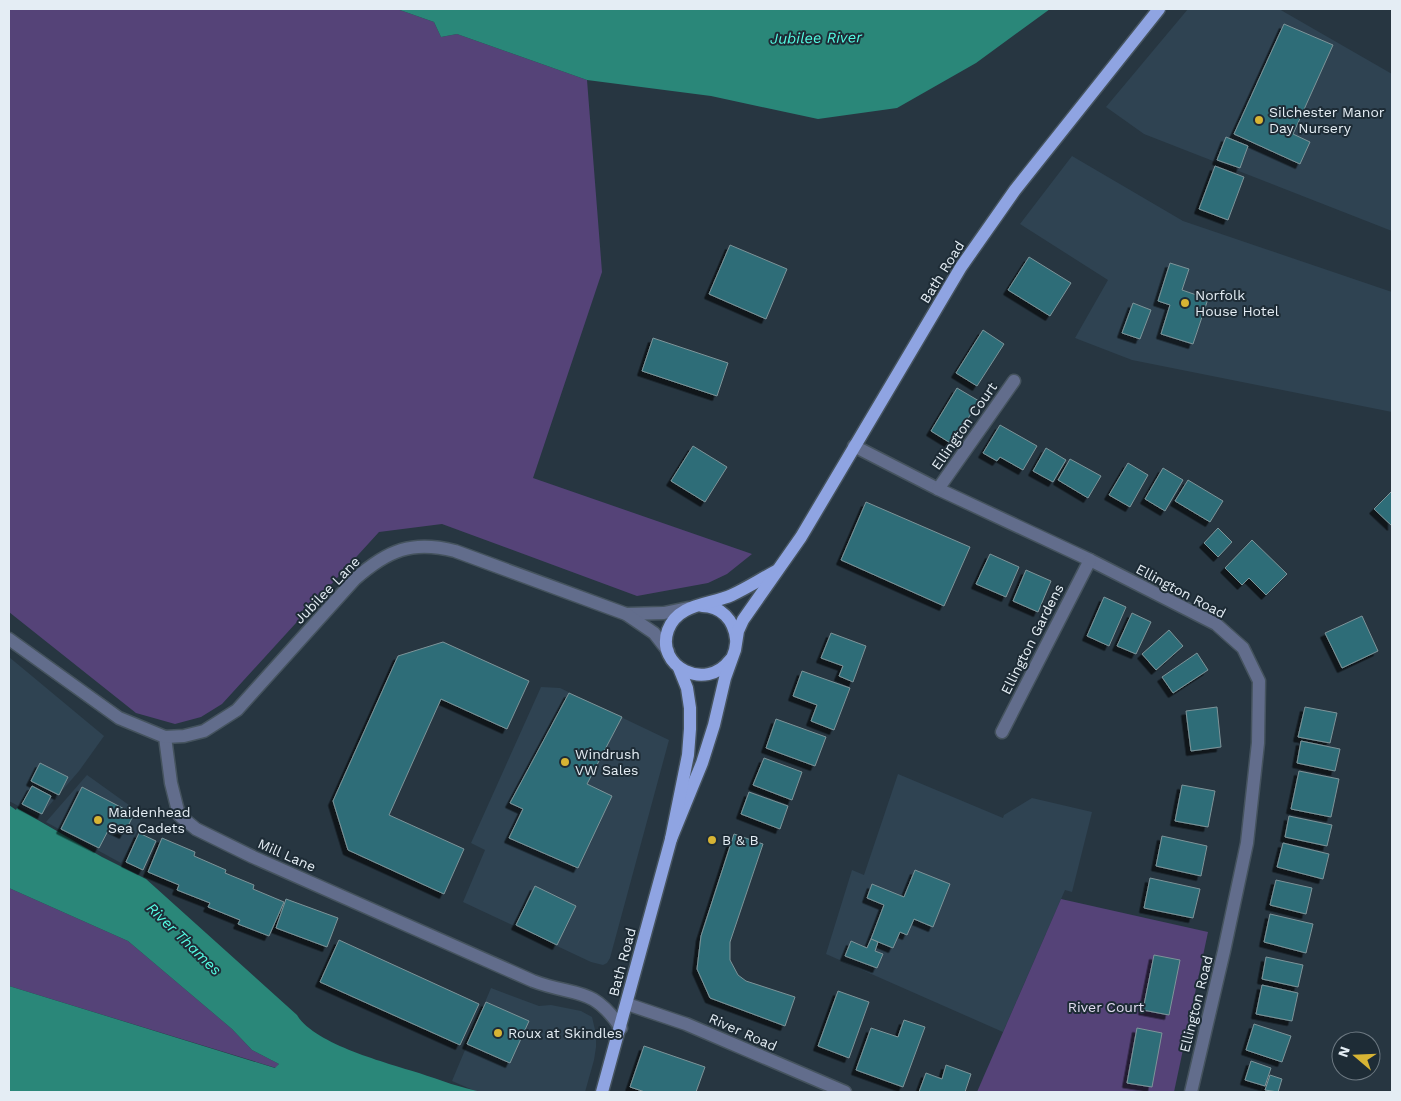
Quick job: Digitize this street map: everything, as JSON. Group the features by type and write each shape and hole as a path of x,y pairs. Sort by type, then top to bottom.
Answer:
{"main road":[{"name":"Bath Road","path":"671,839 697,778 714,725 738,631 745,615 801,537 961,267 1015,190 1159,9"},
{"name":"Bath Road","path":"602,1092 671,839 688,755 691,719 687,688 679,668 668,651 667,634 674,618 693,607 730,596 778,570"},
{"path":"693,607 713,608 728,617 735,632 736,641"},
{"path":"679,668 693,674 707,675 720,670 732,658"}],"street":[{"name":"Ellington Court","path":"938,489 1014,381"},
{"name":"Ellington Road","path":"854,446 938,489 1090,560 1216,624 1243,648 1259,681 1258,743 1247,843 1224,951 1190,1092"},
{"name":"Jubilee Lane","path":"165,737 184,736 204,731 237,710 355,579 372,564 391,553 409,548 430,547 455,552 626,614 654,633 668,651"},
{"name":"Ellington Gardens","path":"1002,732 1090,560"},
{"name":"Jubilee Lane","path":"626,614 664,613 693,607"},
{"path":"9,639 119,718 165,737"},
{"name":"Mill Lane","path":"165,737 170,783 179,815 196,829 533,981 582,994 600,1003 613,1016 620,1028"},
{"name":"River Road","path":"627,1004 686,1024 845,1092"}],"shaded area":[{"name":"Silchester Manor Day Nursery","path":"1188,9 1279,9 1392,74 1392,231 1144,134 1106,107"},
{"path":"1072,156 1183,221 1392,292 1392,412 1132,360 1075,338 1108,280 1020,224"},
{"path":"9,657 104,736 79,771 39,817 9,801"},
{"path":"541,687 560,688 669,740 610,958 603,965 591,962 463,902 485,850 471,843"},
{"path":"898,774 1003,818 1004,815 1032,798 1092,812 1072,892 1065,890 1003,1032 826,954 852,870 864,875"},
{"path":"87,775 140,813 140,826 121,863 46,822"},
{"path":"491,988 539,1006 551,1005 581,1011 592,1017 596,1034 596,1047 585,1092 482,1092 452,1081"}],"green space":[{"path":"9,9 397,9 434,22 441,37 457,34 587,80 602,272 533,478 752,554 727,574 708,583 637,596 442,524 379,532 222,704 201,717 175,724 136,713 9,612"},
{"path":"9,888 128,941 232,1029 252,1050 279,1064 276,1068 9,986"},
{"name":"River Court","path":"1061,899 1208,932 1174,1092 977,1092"}],"water":[{"name":"Jubilee River","path":"397,9 1050,9 976,63 897,108 818,119 711,96 587,80 457,34 441,37 434,22"},
{"name":"River Thames","path":"9,805 102,857 146,879 319,1035 371,1058 482,1092 9,1092 9,986 275,1068 279,1064 252,1050 232,1029 128,941 9,888"}],"building":[{"path":"1284,24 1333,45 1293,134 1310,142 1300,164 1234,134"},
{"path":"1226,137 1248,146 1240,168 1217,160"},
{"path":"1215,166 1244,177 1228,220 1199,209"},
{"path":"730,245 787,269 766,319 709,294"},
{"path":"1029,257 1071,283 1050,316 1008,290"},
{"name":"Norfolk House Hotel","path":"1170,263 1189,269 1182,290 1208,299 1193,344 1161,334 1170,305 1158,301"},
{"path":"1133,303 1151,310 1140,339 1122,333"},
{"path":"983,330 1004,344 977,386 956,373"},
{"path":"653,338 728,363 717,396 642,371"},
{"path":"957,388 979,401 952,444 931,431"},
{"path":"1000,425 1037,446 1023,470 1000,457 997,461 983,453"},
{"path":"693,446 727,467 705,502 671,481"},
{"path":"1046,448 1066,460 1053,482 1033,471"},
{"path":"1070,459 1101,476 1088,498 1058,480"},
{"path":"1128,463 1148,475 1130,507 1109,495"},
{"path":"1163,468 1183,480 1165,511 1145,499"},
{"path":"1188,480 1223,501 1210,522 1175,501"},
{"path":"1392,491 1392,526 1374,509"},
{"path":"866,502 970,547 944,606 841,560"},
{"path":"1218,528 1232,542 1218,557 1204,543"},
{"path":"1252,540 1287,574 1266,595 1249,578 1242,585 1225,568"},
{"path":"990,554 1019,567 1006,597 976,584"},
{"path":"1026,570 1051,581 1038,612 1013,601"},
{"path":"1104,597 1126,607 1109,646 1087,636"},
{"path":"1132,613 1151,622 1136,654 1117,646"},
{"path":"1362,616 1378,651 1342,668 1325,633"},
{"path":"1169,630 1183,646 1156,670 1142,654"},
{"path":"831,633 866,646 853,682 839,676 843,666 821,658"},
{"path":"443,642 529,681 507,729 441,699 389,815 464,849 444,894 348,850 333,801 398,656"},
{"path":"1197,653 1208,670 1173,693 1162,677"},
{"path":"802,671 850,688 834,730 811,721 817,705 793,696"},
{"name":"Windrush VW Sales","path":"569,693 622,717 587,784 612,796 578,868 509,838 523,809 510,803"},
{"path":"1217,707 1221,747 1191,751 1186,711"},
{"path":"1305,707 1337,713 1330,743 1298,737"},
{"path":"776,719 826,737 815,766 766,748"},
{"path":"1301,741 1340,749 1335,771 1297,763"},
{"path":"764,758 802,772 792,800 753,785"},
{"path":"40,763 68,777 59,795 31,781"},
{"path":"1299,771 1339,779 1331,817 1291,809"},
{"path":"1182,785 1215,791 1208,827 1175,821"},
{"path":"32,786 51,796 42,814 22,804"},
{"name":"Maidenhead Sea Cadets","path":"82,787 134,814 124,834 110,827 99,848 61,829"},
{"path":"749,792 788,806 780,829 741,814"},
{"path":"1289,816 1332,825 1327,846 1285,837"},
{"path":"139,833 156,841 143,870 126,862"},
{"path":"734,834 763,844 730,942 730,960 738,975 746,981 795,997 785,1026 710,998 697,969 701,936"},
{"path":"1162,836 1207,846 1201,876 1156,866"},
{"path":"162,838 195,852 194,856 226,870 225,873 254,885 253,889 284,902 269,936 238,924 240,920 208,907 210,903 177,890 179,885 148,872"},
{"path":"1283,843 1329,854 1323,879 1277,867"},
{"path":"915,870 950,884 933,927 914,919 907,935 900,932 893,948 871,939 884,905 867,898 872,884 904,897"},
{"path":"1150,878 1200,889 1193,918 1144,908"},
{"path":"1276,880 1312,888 1306,914 1270,905"},
{"path":"535,886 576,906 557,945 516,925"},
{"path":"286,899 338,918 327,947 276,928"},
{"path":"1270,914 1313,924 1306,953 1264,942"},
{"path":"871,939 878,942 875,951 883,954 877,968 845,956 851,941 867,948"},
{"path":"339,940 479,1004 460,1045 320,982"},
{"path":"1154,955 1180,960 1169,1015 1143,1010"},
{"path":"1266,957 1303,965 1298,987 1262,979"},
{"path":"1262,985 1298,993 1292,1021 1256,1014"},
{"path":"838,991 869,1002 849,1058 818,1046"},
{"name":"Roux at Skindles","path":"486,1002 529,1021 510,1063 467,1044"},
{"path":"904,1020 925,1027 903,1087 856,1070 871,1028 898,1037"},
{"path":"1254,1024 1291,1036 1282,1062 1246,1050"},
{"path":"1137,1028 1162,1033 1152,1087 1127,1083"},
{"path":"644,1046 705,1067 696,1092 645,1092 630,1087"},
{"path":"1251,1061 1271,1068 1265,1086 1245,1080"},
{"path":"946,1065 971,1074 965,1092 919,1092 926,1073 942,1079"},
{"path":"1270,1075 1282,1079 1278,1092 1265,1090"}],"place":[{"name":"Silchester Manor Day Nursery","path":"1259,120"},
{"name":"Norfolk House Hotel","path":"1185,303"},
{"name":"Windrush VW Sales","path":"565,762"},
{"name":"Maidenhead Sea Cadets","path":"98,820"},
{"name":"B & B","path":"712,840"},
{"name":"Roux at Skindles","path":"498,1033"}]}
